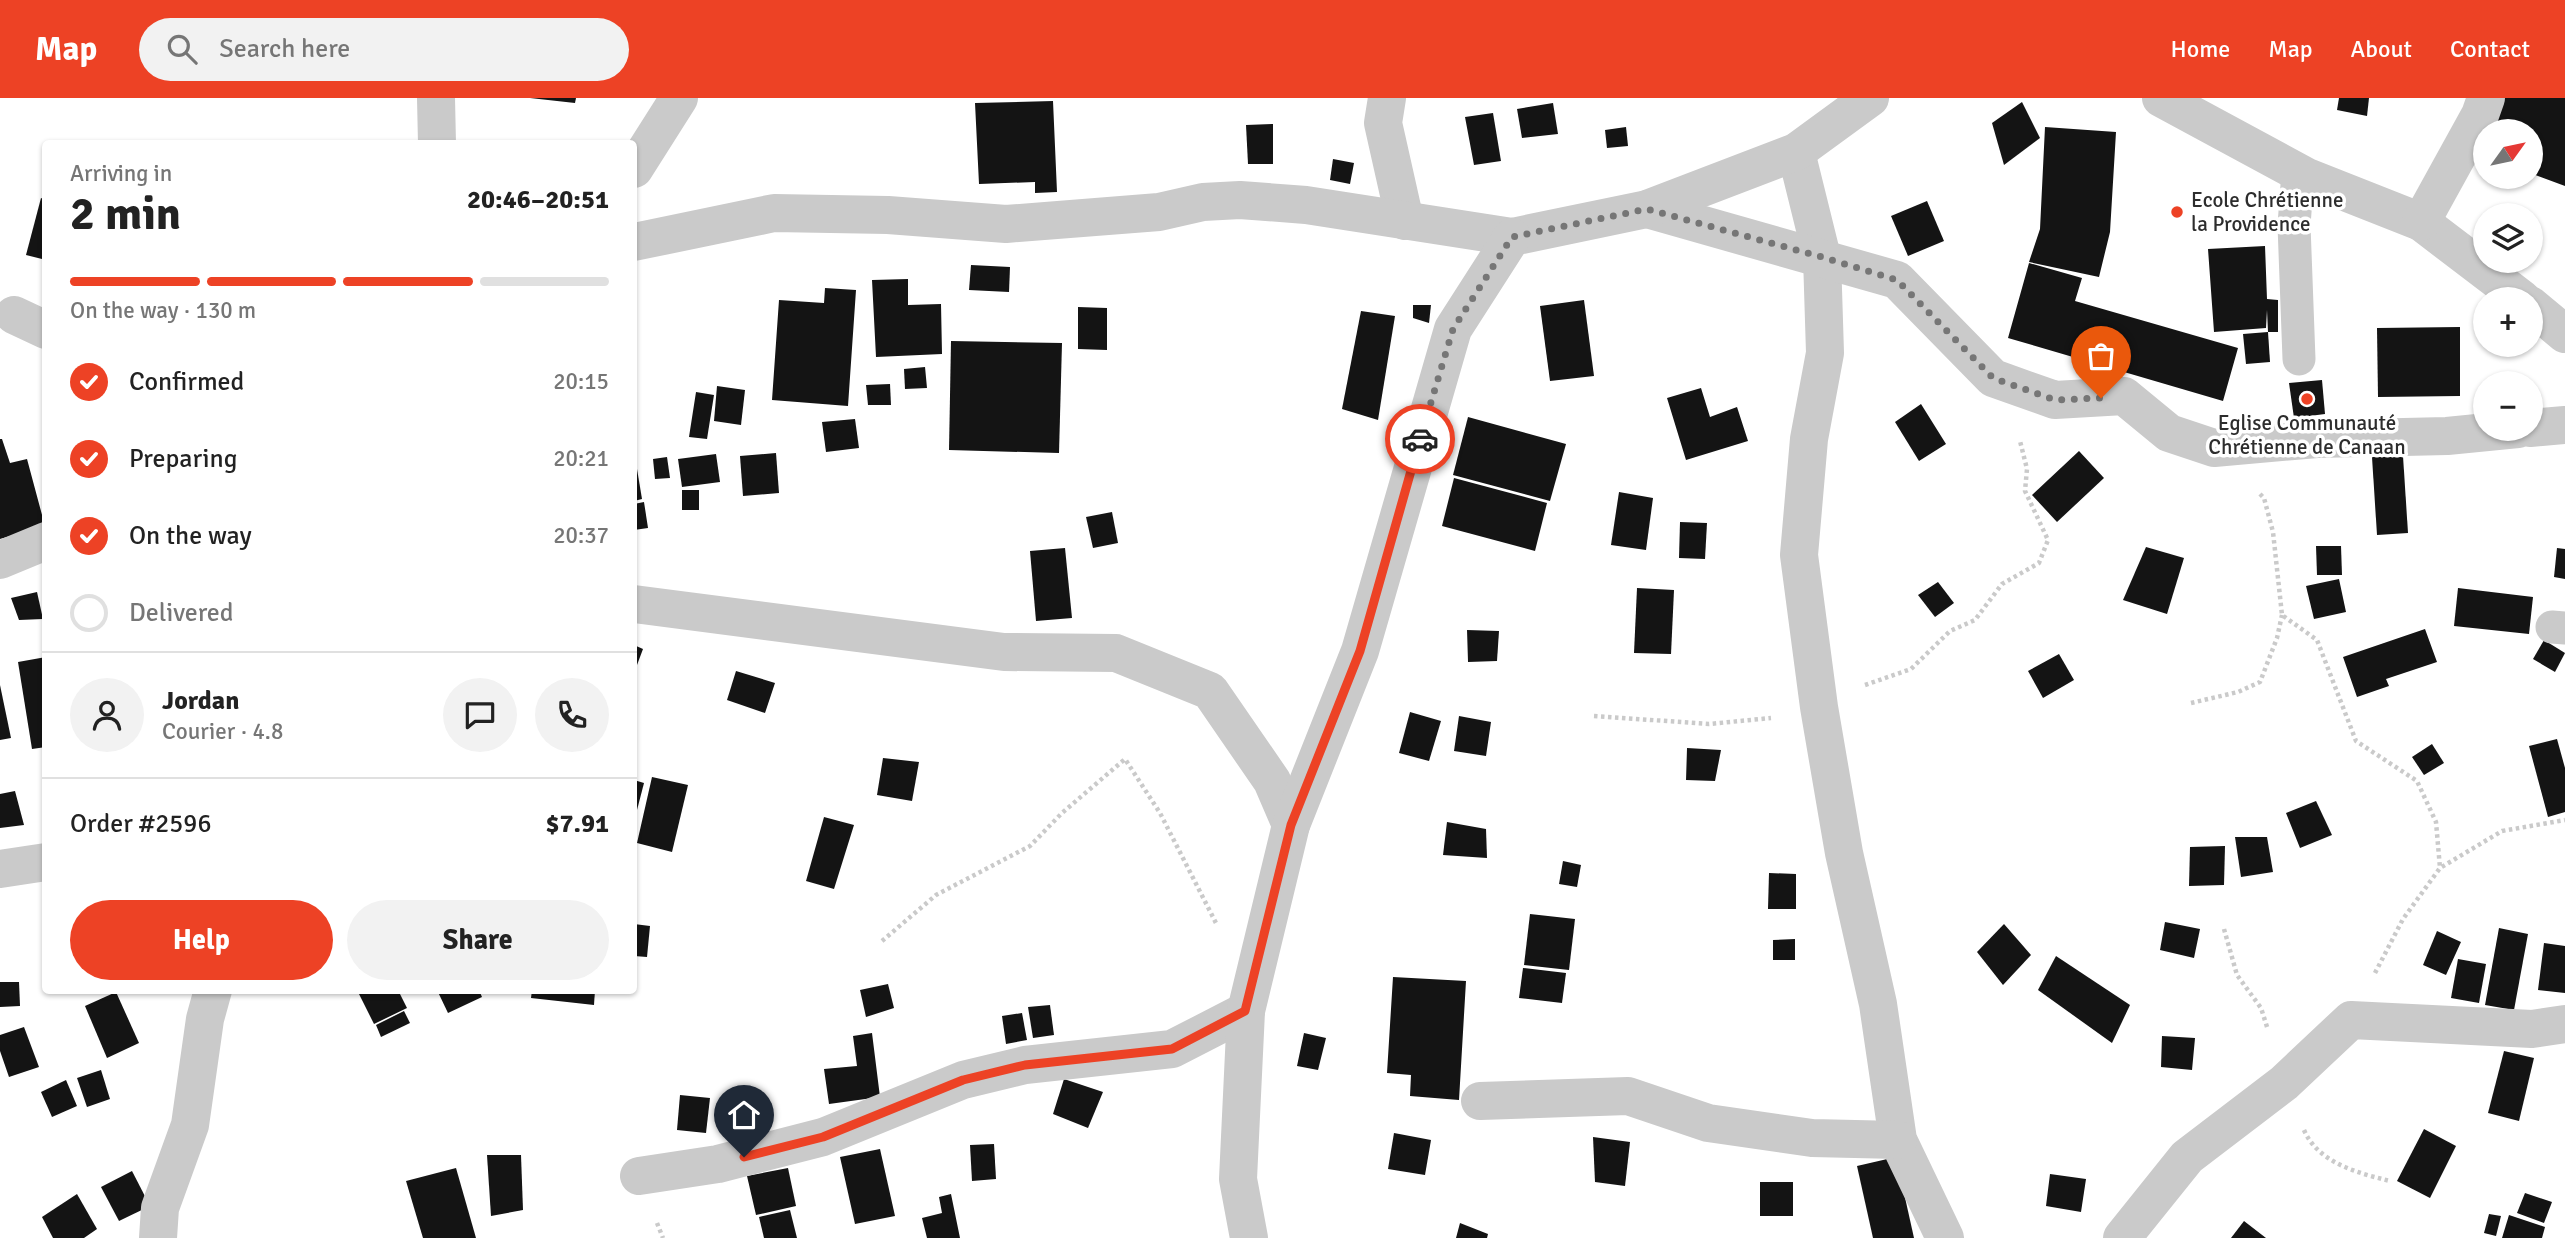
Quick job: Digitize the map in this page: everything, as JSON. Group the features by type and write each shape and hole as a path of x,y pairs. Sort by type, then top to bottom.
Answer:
{"street":[{"path":"436,98 437,140"},
{"path":"637,164 678,98"},
{"path":"1387,98 1383,123 1405,221"},
{"path":"637,241 774,213 888,215 1006,224 1159,212 1203,202 1240,200 1306,205 1512,237 1647,209 1796,152 1870,98"},
{"path":"2161,98 2205,108 2298,172 2421,222 2506,287"},
{"path":"2421,222 2480,115 2486,98"},
{"path":"1796,152 1822,257 1825,353 1809,439 1798,555 1819,707 1847,866 1878,1004 1898,1140 1945,1238"},
{"path":"1647,209 1897,280 1993,378 2055,400 2124,397 2169,433 2214,448 2317,439 2473,433"},
{"path":"1249,1238 1238,1179 1245,1011 1291,825 1360,651 1453,329 1512,237"},
{"path":"2543,316 2565,334"},
{"path":"2543,427 2565,425"},
{"path":"0,560 42,543"},
{"path":"637,604 1004,652 1116,653 1210,691 1272,781 1291,825"},
{"path":"0,869 42,863"},
{"path":"158,1238 160,1208 190,1125 205,1019 213,994"},
{"path":"639,1176 718,1164 823,1137 963,1080 1025,1065 1172,1049 1245,1011"},
{"path":"2122,1238 2187,1157 2284,1083 2351,1020 2532,1029 2565,1024"},
{"path":"1480,1101 1628,1096 1708,1123 1812,1138 1898,1140"}],"lane":[{"path":"2298,172 2294,225 2299,359"}],"path":[{"path":"1594,716 1709,724 1770,718 1819,707 1833,691 1875,683 1911,669 1930,654 1950,631 1975,620 2002,584 2039,564 2048,540 2025,491 2027,469 2015,419 1993,378"},
{"path":"2191,703 2238,692 2260,682 2277,638 2281,615 2273,532 2264,498 2214,448"},
{"path":"2281,615 2317,640 2356,741 2417,781 2436,822 2440,868"},
{"path":"883,941 936,895 1030,846 1062,813 1125,759 1160,813 1221,933"},
{"path":"2351,1020 2403,919 2440,868 2502,831 2565,820"}],"building":[{"path":"530,98 576,98 575,103"},
{"path":"2339,98 2369,98 2367,116 2337,110"},
{"path":"2499,98 2565,98 2565,186 2543,178 2543,119 2491,119"},
{"path":"1053,101 1057,192 1035,193 1035,182 979,184 975,103"},
{"path":"2022,102 2040,138 2004,165 1992,123"},
{"path":"1553,103 1558,134 1522,138 1517,109"},
{"path":"1493,113 1501,161 1474,165 1465,117"},
{"path":"1273,124 1273,164 1248,164 1246,125"},
{"path":"1626,127 1628,146 1607,148 1605,130"},
{"path":"2045,127 2116,132 2110,232 2099,277 2029,262 2040,229"},
{"path":"1333,159 1354,163 1350,184 1330,180"},
{"path":"41,198 42,259 26,255"},
{"path":"1927,201 1944,241 1908,256 1891,216"},
{"path":"2265,246 2267,299 2278,300 2278,332 2268,332 2267,310 2266,328 2214,332 2208,249"},
{"path":"2029,263 2082,278 2075,301 2238,348 2223,401 2008,338"},
{"path":"971,265 1010,267 1009,292 969,290"},
{"path":"908,279 908,305 941,304 942,354 876,357 872,280"},
{"path":"825,288 856,290 848,406 772,400 779,300 824,303"},
{"path":"1584,300 1594,376 1550,381 1540,306"},
{"path":"1413,305 1431,305 1429,323 1413,318"},
{"path":"1078,307 1107,308 1107,350 1078,349"},
{"path":"1361,311 1395,316 1378,420 1342,409"},
{"path":"2460,327 2460,396 2378,397 2377,328"},
{"path":"2268,332 2270,362 2246,364 2243,334"},
{"path":"951,341 1062,343 1059,453 949,450"},
{"path":"925,367 927,388 905,389 904,369"},
{"name":"Eglise Communauté Chrétienne de Canaan","path":"2322,380 2325,414 2294,418 2289,383"},
{"path":"890,384 891,405 868,405 866,385"},
{"path":"717,386 745,390 741,425 714,421"},
{"path":"1701,388 1710,417 1737,407 1748,441 1686,460 1667,398"},
{"path":"696,392 714,395 707,439 689,437"},
{"path":"1921,404 1946,444 1919,461 1895,422"},
{"path":"1468,417 1566,444 1550,501 1453,475"},
{"path":"855,419 859,448 826,452 822,422"},
{"path":"2,439 10,463 27,459 42,515 42,527 0,539"},
{"path":"2079,451 2104,478 2057,522 2032,495"},
{"path":"776,453 779,493 743,496 740,456"},
{"path":"716,454 720,482 682,487 678,459"},
{"path":"2403,456 2408,533 2377,535 2372,457"},
{"path":"667,457 670,478 655,479 653,459"},
{"path":"637,469 642,499 637,500"},
{"path":"1454,478 1547,503 1535,551 1442,526"},
{"path":"682,490 699,490 699,510 682,510"},
{"path":"1619,492 1653,498 1646,550 1611,545"},
{"path":"644,502 648,528 637,530 637,503"},
{"path":"1112,512 1118,543 1093,548 1086,517"},
{"path":"1680,522 1707,523 1705,559 1679,558"},
{"path":"2316,546 2341,546 2342,575 2317,575"},
{"path":"2146,547 2184,558 2167,614 2123,600"},
{"path":"1065,548 1072,618 1036,621 1030,551"},
{"path":"2557,548 2565,549 2565,579 2554,577"},
{"path":"2339,579 2346,612 2314,619 2306,586"},
{"path":"1938,582 1954,603 1935,617 1918,595"},
{"path":"1637,588 1674,590 1671,654 1634,653"},
{"path":"2458,588 2533,597 2529,634 2454,626"},
{"path":"37,592 42,619 19,620 11,598"},
{"path":"2425,629 2437,662 2386,679 2389,686 2357,697 2343,657"},
{"path":"1467,630 1499,631 1497,661 1468,662"},
{"path":"2544,640 2565,653 2555,672 2533,659"},
{"path":"637,646 643,649 637,665"},
{"path":"2059,654 2074,680 2043,698 2028,671"},
{"path":"42,658 42,748 32,749 18,662"},
{"path":"736,671 775,683 765,713 727,700"},
{"path":"0,685 11,738 0,740"},
{"path":"1410,712 1441,721 1429,761 1399,753"},
{"path":"1459,716 1491,722 1486,756 1454,751"},
{"path":"2557,739 2565,768 2565,812 2548,817 2529,746"},
{"path":"2432,744 2444,763 2424,775 2412,757"},
{"path":"1687,748 1721,750 1715,781 1686,780"},
{"path":"883,758 919,762 912,801 877,795"},
{"path":"652,777 688,785 672,852 637,843"},
{"path":"637,781 644,783 637,810"},
{"path":"15,791 24,825 0,828 0,794"},
{"path":"2316,801 2332,835 2300,848 2286,813"},
{"path":"824,817 854,825 834,889 806,881"},
{"path":"1447,822 1486,829 1487,858 1443,855"},
{"path":"2235,837 2267,837 2273,872 2241,877"},
{"path":"2225,846 2224,885 2189,886 2190,847"},
{"path":"1563,861 1581,865 1577,887 1559,884"},
{"path":"1769,873 1796,874 1796,909 1768,909"},
{"path":"1530,914 1575,919 1569,970 1524,965"},
{"path":"2165,922 2200,929 2194,958 2160,950"},
{"path":"637,924 650,926 647,957 637,956"},
{"path":"2004,924 2031,955 2003,985 1977,952"},
{"path":"2499,928 2528,934 2514,1010 2485,1005"},
{"path":"2437,931 2461,942 2446,975 2423,965"},
{"path":"1795,939 1795,960 1773,960 1773,940"},
{"path":"2544,943 2565,946 2565,993 2538,990"},
{"path":"2056,956 2130,1005 2112,1043 2038,990"},
{"path":"2458,959 2486,964 2479,1003 2451,998"},
{"path":"1523,968 1566,973 1562,1003 1519,998"},
{"path":"1393,977 1466,981 1459,1100 1410,1096 1411,1075 1387,1073"},
{"path":"0,982 19,982 20,1006 0,1007"},
{"path":"888,984 894,1008 866,1017 860,990"},
{"path":"117,994 139,1043 107,1058 85,1006"},
{"path":"359,994 400,994 407,1008 374,1024"},
{"path":"439,994 481,994 482,997 448,1013"},
{"path":"532,994 595,994 594,1005 531,998"},
{"path":"1050,1005 1054,1035 1033,1038 1028,1007"},
{"path":"404,1011 410,1023 381,1037 376,1025"},
{"path":"1022,1013 1027,1040 1006,1044 1002,1016"},
{"path":"24,1027 39,1067 9,1077 0,1051 0,1035"},
{"path":"872,1033 880,1097 829,1104 824,1069 857,1066 853,1036"},
{"path":"1304,1033 1326,1038 1318,1070 1297,1066"},
{"path":"2162,1036 2195,1038 2192,1070 2161,1067"},
{"path":"2504,1051 2534,1058 2519,1121 2488,1113"},
{"path":"101,1070 110,1099 87,1107 77,1078"},
{"path":"1064,1079 1103,1092 1088,1128 1053,1114"},
{"path":"66,1080 77,1106 52,1117 41,1092"},
{"path":"680,1095 710,1098 706,1133 677,1130"},
{"path":"2424,1129 2456,1146 2430,1198 2397,1181"},
{"path":"1394,1133 1431,1140 1425,1175 1388,1169"},
{"path":"1593,1137 1630,1142 1625,1186 1595,1182"},
{"path":"994,1144 996,1179 972,1181 970,1145"},
{"path":"880,1149 895,1216 855,1224 840,1157"},
{"path":"487,1155 521,1155 523,1210 491,1216"},
{"path":"1896,1157 1914,1238 1873,1238 1857,1166"},
{"path":"456,1168 476,1238 423,1238 406,1181"},
{"path":"788,1168 796,1206 756,1215 747,1176"},
{"path":"132,1171 150,1206 119,1221 101,1187"},
{"path":"2050,1174 2086,1179 2081,1212 2046,1206"},
{"path":"1760,1182 1793,1182 1793,1216 1760,1216"},
{"path":"2525,1193 2552,1202 2544,1223 2517,1213"},
{"path":"77,1194 97,1229 84,1238 53,1238 42,1217"},
{"path":"951,1194 960,1238 927,1238 922,1218 942,1213 939,1197"},
{"path":"790,1210 797,1238 764,1238 759,1217"},
{"path":"2489,1214 2501,1216 2496,1236 2484,1233"},
{"path":"2509,1215 2545,1227 2542,1238 2502,1238"},
{"path":"2244,1221 2266,1238 2231,1238"},
{"path":"1460,1223 1488,1234 1487,1238 1456,1238"}],"way so far":[{"path":"1420,439 1453,329 1512,237 1647,209 1897,280 1950,331 1993,378 2055,400 2101,398"}],"place":[{"name":"Ecole Chrétienne la Providence","path":"2177,212"},
{"name":"Eglise Communauté Chrétienne de Canaan","path":"2307,399"}],"route":[{"path":"744,1157 823,1137 963,1080 1025,1065 1172,1049 1245,1011 1291,825 1360,651 1420,439"}]}
